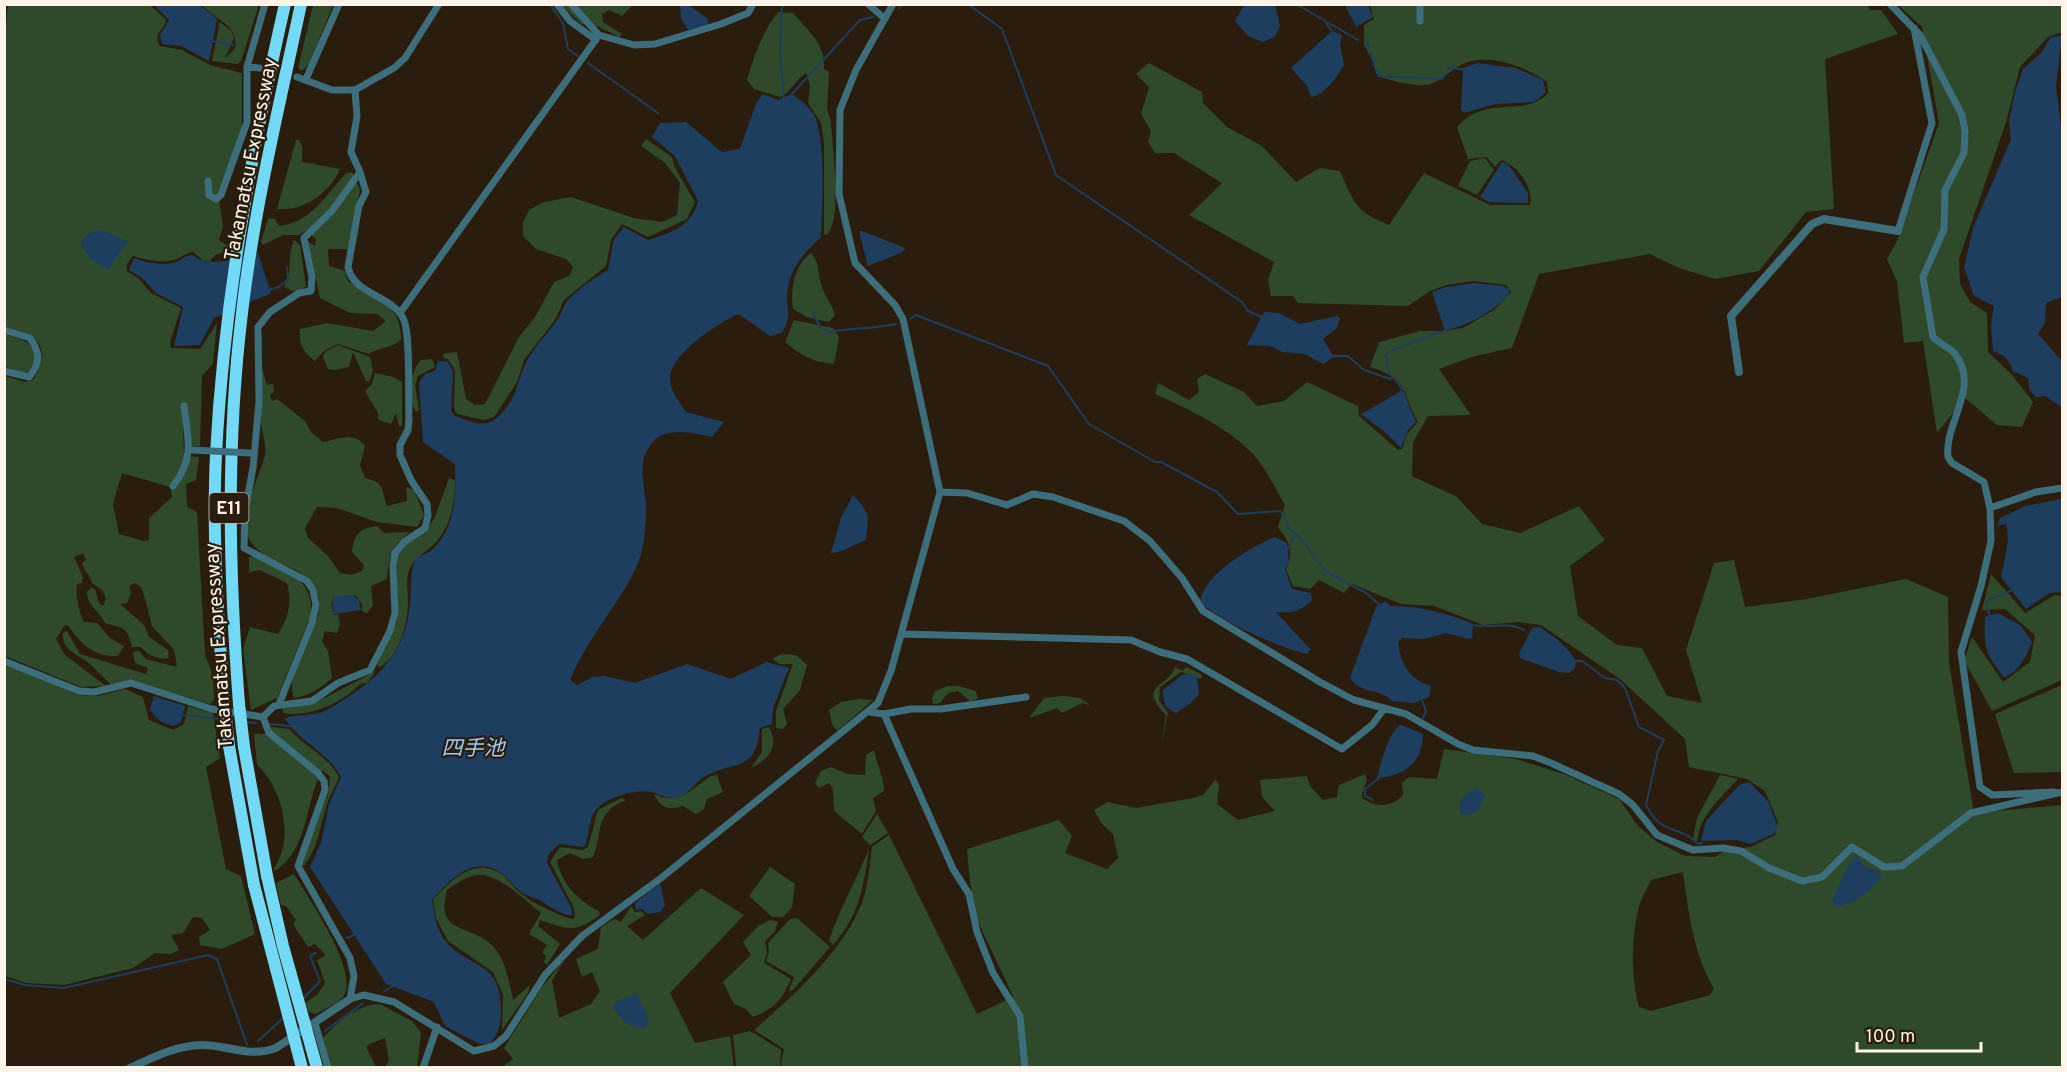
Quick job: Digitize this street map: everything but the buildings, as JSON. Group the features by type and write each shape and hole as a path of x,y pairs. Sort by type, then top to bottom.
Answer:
{"highway":[{"name":"Takamatsu Expressway","path":"285,4 254,149 235,254 226,322 216,455 215,524 224,700 229,746 254,885 302,1068"},
{"name":"Takamatsu Expressway","path":"301,4 250,252 242,314 231,445 229,525 232,612 244,747 267,876 283,946 317,1068"}],"street":[{"path":"208,181 208,195 216,199 220,195 247,122 247,67 264,4"},
{"path":"306,79 339,4"},
{"path":"297,77 306,79 313,85 332,90 355,90 394,68 405,58 439,4"},
{"path":"557,4 570,21 598,38 634,45 655,44 740,17 748,12 753,4"},
{"path":"571,4 598,38"},
{"path":"868,4 885,19"},
{"path":"130,1068 168,1052 200,1045 237,1052 264,1052 276,1048 350,999 364,995 394,1002 474,1051 485,1051 494,1047 506,1036 545,975 576,942 869,712 885,690 940,492 903,319 895,305 855,263 839,194 840,110 846,90 893,4"},
{"path":"1420,4 1420,21"},
{"path":"1890,4 1914,26 1962,115 1965,131 1964,153 1945,190 1944,229 1923,277 1933,337 1955,354 1964,382 1965,394 1949,433 1948,457 1952,463 1984,482 1990,508 1991,540 1987,563 1961,652 1980,788 1992,795 2062,792"},
{"path":"1739,372 1731,316 1812,224 1824,219 1898,231 1932,123 1914,26"},
{"path":"400,314 598,38"},
{"path":"247,67 259,69"},
{"path":"279,704 312,701 338,683 370,670 390,631 395,613 393,566 395,553 404,542 425,528 428,515 427,504 411,480 400,455 400,445 409,419 405,321 393,306 356,283 350,276 348,267 359,206 366,192 351,152 357,116 355,90"},
{"path":"4,661 79,691 94,692 131,683 212,710 263,717 279,704 312,622 316,605 313,590 307,581 243,548 245,511 259,402 258,327 270,312 299,293 311,291 312,277 304,238 332,211 360,172"},
{"path":"4,330 30,338 39,354 38,362 29,376 4,371"},
{"path":"174,486 184,471 191,450 184,405"},
{"path":"191,450 252,453"},
{"path":"1990,508 2036,492 2062,488"},
{"path":"940,492 968,492 1007,506 1033,494 1053,497 1124,521 1150,541 1182,578 1203,612 1343,695 1406,714 1465,747 1533,756 1619,794 1633,805 1658,836 1693,850 1741,851 1769,868 1802,881 1822,877 1830,872 1852,847 1884,867 1902,866 1971,813 2062,792"},
{"path":"902,634 1131,640 1160,652 1187,659 1342,749 1372,726 1384,709"},
{"path":"869,712 884,714 911,709 972,706 1026,697"},
{"path":"884,714 952,869 969,894 977,932 993,973 1020,1016 1025,1068"},
{"path":"263,717 269,733 318,772 324,781 325,790 297,866 350,958 354,976 350,999"},
{"path":"315,1023 328,1068"},
{"path":"423,1068 436,1027"}],"green space":[{"path":"1867,4 1870,10 1881,10 1898,34 1825,59 1834,209 1806,212 1759,271 1715,279 1679,268 1650,254 1539,274 1512,348 1475,356 1439,369 1471,415 1428,416 1413,442 1412,476 1457,497 1482,524 1520,533 1579,506 1605,540 1570,566 1578,616 1617,645 1642,648 1667,696 1702,703 1686,650 1714,563 1734,560 1745,607 1807,599 1906,579 1948,597 1949,663 1974,813 2062,805 2062,1067 783,1068 781,1064 784,1049 754,1030 803,985 835,949 858,911 865,892 872,847 889,835 977,1014 1013,997 979,923 967,849 1059,820 1072,836 1065,853 1107,869 1118,858 1113,834 1102,824 1094,810 1108,802 1136,808 1193,798 1203,795 1215,780 1219,784 1217,804 1238,820 1275,811 1262,797 1260,780 1307,776 1310,786 1323,800 1337,797 1339,785 1365,774 1367,780 1362,794 1363,799 1384,805 1394,802 1403,795 1402,783 1409,777 1437,779 1444,749 1516,759 1564,774 1619,799 1638,826 1657,842 1685,856 1715,857 1726,850 1751,847 1775,835 1778,822 1765,791 1747,779 1689,767 1685,739 1620,679 1541,625 1519,622 1483,625 1434,606 1401,604 1352,584 1344,593 1319,580 1310,589 1293,586 1286,569 1289,563 1290,547 1278,527 1285,505 1262,466 1253,454 1231,435 1155,394 1158,383 1189,400 1199,392 1197,379 1205,374 1244,392 1257,406 1284,401 1307,382 1358,406 1359,416 1398,450 1402,449 1407,434 1418,422 1398,381 1383,371 1370,367 1379,342 1420,331 1463,328 1494,310 1511,292 1506,285 1473,281 1447,285 1430,291 1408,306 1298,303 1293,296 1271,296 1268,280 1274,262 1189,215 1222,183 1174,153 1155,153 1148,142 1151,131 1141,114 1149,87 1136,74 1149,63 1202,92 1203,103 1227,127 1262,146 1296,182 1320,168 1340,171 1357,205 1369,216 1389,225 1424,173 1490,205 1530,205 1531,198 1527,184 1513,167 1501,160 1495,167 1487,157 1468,159 1457,127 1468,117 1480,111 1538,101 1548,93 1547,82 1517,66 1492,60 1469,62 1426,85 1409,84 1380,77 1364,44 1364,25 1374,19 1370,5","holes":["1683,872 1697,947 1714,989 1710,995 1651,1011 1639,1007 1634,984 1633,946 1639,906 1651,880"]},
{"path":"8,5 150,5 166,20 157,38 160,46 182,50 210,65 242,73 242,127 222,183 219,200 223,226 219,240 228,246 227,251 215,255 210,261 203,260 193,252 174,260 164,261 133,256 127,264 127,271 139,279 151,293 181,308 170,342 171,348 200,349 217,323 213,364 202,376 200,446 191,446 189,427 183,428 184,456 199,457 196,480 186,484 187,507 197,512 205,655 214,687 214,700 210,704 131,680 111,684 67,647 63,633 67,631 80,654 146,674 148,668 135,663 133,652 139,651 146,659 177,667 174,650 152,626 142,588 135,583 129,586 131,593 127,603 120,604 144,625 149,637 168,650 169,658 157,658 141,647 132,647 126,631 105,623 91,605 88,597 87,592 91,588 95,589 99,603 103,606 106,599 103,591 92,583 84,568 82,563 86,560 83,553 74,557 83,577 82,583 77,584 77,593 84,622 97,623 110,638 124,646 118,656 95,652 78,638 68,625 64,626 56,639 65,655 106,686 81,687 5,656 5,376 25,382 34,379 42,357 41,349 33,338 5,327 4,47","holes":["122,473 170,487 172,497 149,518 149,540 144,541 119,534 113,504"]},
{"path":"202,5 259,5 241,61 237,64 212,61 220,22 232,32 234,38 225,58 235,49 234,34 230,28"},
{"path":"313,5 333,5 309,64 302,71 298,68"},
{"path":"562,5 633,5 622,16 609,10 602,14 603,22 622,34 619,37 597,26 581,24"},
{"path":"1898,5 2062,5 2062,32 2048,37 2020,67 2006,122 1959,259 1960,284 1970,302 1987,313 1988,352 2012,375 2033,402 2022,427 1997,425 1965,398 1937,433 1923,341 1904,343 1897,281 1887,259 1897,241 1939,123 1922,27"},
{"path":"778,12 793,13 810,32 819,45 824,60 824,69 829,72 827,109 831,122 836,198 835,214 827,235 824,234 824,144 821,123 808,103 810,85 806,73 780,97 754,89 747,80 763,36"},
{"path":"646,139 672,157 674,166 695,202 687,219 648,237 622,224 611,240 606,266 564,300 555,320 524,360 517,382 494,417 484,420 457,414 454,409 455,370 443,354 457,352 466,399 475,405 485,404 519,337 535,317 554,282 569,276 573,267 566,259 536,249 523,236 523,222 529,210 544,202 571,197 634,218 662,222 677,215 680,183 665,163 641,146"},
{"path":"296,140 299,140 302,146 302,162 340,169 330,186 314,199 296,207 277,209"},
{"path":"1485,158 1494,170 1477,195 1458,186 1470,161"},
{"path":"352,172 354,175 331,208 311,228 299,235 283,235 263,245 261,242 268,218 275,219 279,226 300,220 324,199 345,174"},
{"path":"356,181 360,190 348,249 328,249 329,266 345,271 348,281 385,303 392,310 400,327 401,340 369,354 338,344 324,351 315,361 303,348 300,329 327,323 373,331 386,321 377,314 350,313 320,298 309,247 309,242 315,246 316,239 311,235 335,213"},
{"path":"294,240 300,245 306,286 296,291 284,287 289,274 290,253"},
{"path":"811,253 817,264 822,288 835,315 829,322 807,317 793,309 794,278 805,258"},
{"path":"794,320 833,328 839,337 834,364 808,358 785,342"},
{"path":"4,334 26,342 35,350 36,356 29,371 24,373 5,367"},
{"path":"338,345 370,357 373,370 369,382 366,381 353,352 349,367 328,369 323,357 325,352"},
{"path":"432,359 435,367 418,376 415,385 419,410 416,412 410,392 412,378 421,360"},
{"path":"261,364 267,385 273,384 274,392 270,395 272,401 277,399 305,421 311,432 323,442 346,437 361,441 365,446 360,465 365,478 380,485 387,506 407,501 406,487 414,490 424,515 417,527 377,522 337,508 317,507 305,528 308,538 328,556 340,573 351,575 362,571 364,565 352,552 358,533 377,526 384,533 410,532 392,552 387,579 371,586 373,605 367,613 362,611 362,604 356,596 334,596 331,605 334,615 338,614 340,624 337,633 325,631 322,641 328,651 332,678 310,693 294,698 292,687 294,675 316,623 319,598 315,586 307,577 262,553 253,545 247,534 245,525 248,505 265,455 261,419"},
{"path":"375,373 393,377 402,382 402,426 399,426 396,413 391,424 378,420 378,413 365,391 372,384"},
{"path":"449,478 455,480 449,520 442,535 416,559 410,568 407,577 408,610 401,639 392,656 379,667 377,664 397,622 397,555 404,545 425,532 435,517"},
{"path":"254,556 286,571 302,583 311,602 311,615 277,698 251,710 243,649 250,627 278,634 285,622 289,603 287,583 260,570 249,572 249,557"},
{"path":"1991,574 2025,613 2055,595 2062,596 2062,680 1992,711 1964,660 1972,637 2003,682 2030,662 2035,635 2005,609 1982,610"},
{"path":"781,654 796,655 807,665 800,690 783,709 787,724 783,729 776,728 776,711 793,664 780,664 772,659"},
{"path":"5,666 31,674 78,695 98,696 125,689 143,697 149,720 173,730 184,724 188,706 213,713 220,758 206,767 226,869 241,876 255,934 222,949 200,945 199,937 210,930 202,918 193,917 183,933 171,935 179,950 171,954 155,953 133,968 64,985 26,983 5,976"},
{"path":"1175,667 1183,671 1186,667 1201,674 1202,677 1200,679 1181,672 1160,687 1159,700 1168,713 1162,742 1166,715 1154,698 1154,692 1172,674"},
{"path":"376,671 367,683 360,684 335,703 324,708 303,713 283,713 283,708 313,704"},
{"path":"2062,685 2062,772 2014,773 1995,714"},
{"path":"948,686 959,686 976,691 978,699 970,701 958,691 948,693 940,703 933,704 932,698 935,691"},
{"path":"1064,696 1080,698 1090,705 1082,703 1062,713 1057,708 1029,718 1044,698"},
{"path":"859,699 873,700 837,731 832,724 829,710 841,702"},
{"path":"271,727 289,729 329,763 339,777 328,800 316,843 304,866 301,865 328,794 330,776 322,770 300,839 286,862 275,871 274,868 284,843 283,814 273,786 257,765 254,734 264,734"},
{"path":"769,727 773,747 763,761 751,768 762,752 762,729"},
{"path":"874,750 884,791 873,798 876,811 862,834 834,811 833,789 829,783 819,788 815,783 821,771 831,767 847,774 865,775 866,755"},
{"path":"717,775 723,792 707,799 704,809 696,814 683,806 666,807 659,803 654,794 670,798 678,797 691,791 711,776"},
{"path":"1720,775 1738,779 1706,815 1697,843 1693,837 1697,818"},
{"path":"621,798 626,800 609,810 605,816 593,857 583,859 570,853 557,860 567,884 584,902 599,911 600,915 584,925 571,928 540,920 538,926 560,944 547,965 544,962 546,956 542,952 547,945 529,934 541,913 520,895 485,875 469,877 447,890 444,904 445,914 449,921 487,941 498,953 505,968 513,1000 530,985 528,993 502,1030 503,995 493,972 448,941 436,918 433,900 464,872 483,868 503,875 519,892 537,904 572,919 575,917 573,906 550,862 560,847 583,850 588,847 598,810"},
{"path":"877,814 888,833 870,845 862,837"},
{"path":"869,849 859,900 849,923 833,945 829,940 833,928"},
{"path":"770,867 795,884 792,907 783,917 772,917 749,896"},
{"path":"294,874 330,936 345,971 347,986 341,1000 315,1014 308,1011 305,1003 317,995 325,983 317,960 326,955 315,944 308,947 293,924 296,920 286,906 281,905 276,883"},
{"path":"701,888 744,915 670,993 695,1043 730,1036 734,1067 501,1068 513,1059 504,1048 542,987 565,959 552,981 559,1018 591,1004 600,991 592,972 582,977 576,959 598,949 601,927 614,919 621,922 631,906 635,912 641,911 645,915 627,926 643,940"},
{"path":"797,918 830,947 792,991 789,990 794,977 766,961 769,952 768,943 790,919"},
{"path":"770,920 778,922 775,931 765,941 767,952 764,963 791,979 777,1002 753,1017 746,1009 734,1004 723,982 751,955 743,942 758,926"},
{"path":"380,1004 412,1021 421,1033 417,1067 385,1067 389,1060 385,1038 367,1045 376,1067 331,1067 323,1038 348,1015 364,1007"},
{"path":"750,1031 781,1050 780,1067 736,1067 733,1035"}],"water":[{"path":"154,5 200,5 217,19 209,61 181,46 162,44 160,35 169,20"},
{"path":"680,5 688,5 707,18 709,25 688,30 681,18"},
{"path":"1244,5 1275,5 1280,26 1275,37 1263,42 1248,36 1235,21"},
{"path":"1345,5 1368,5 1373,17 1356,27"},
{"path":"1332,31 1342,35 1340,45 1344,65 1325,90 1311,97 1307,86 1291,68"},
{"path":"2062,36 2056,86 2062,135 2062,297 2046,303 2045,323 2038,334 2062,361 2062,407 2045,396 2036,397 2029,389 2028,378 2013,371 2006,358 1993,351 1991,325 1994,306 1974,296 1964,267 1973,228 2011,139 2009,121 2023,69 2041,53 2051,37"},
{"path":"1478,63 1516,68 1543,80 1546,92 1534,102 1495,104 1464,113 1461,109 1463,68"},
{"name":"四手池","path":"763,94 778,100 792,94 808,107 815,117 822,158 821,237 805,254 793,272 787,295 788,320 782,333 770,336 739,314 708,331 697,340 678,359 672,369 670,379 672,388 686,412 724,422 712,437 680,432 665,434 652,443 647,451 643,467 645,528 639,561 631,578 578,662 571,681 577,685 593,677 604,676 635,683 687,664 731,679 766,662 789,668 773,708 772,724 760,728 754,753 749,759 704,777 686,793 676,798 640,791 609,800 598,808 591,818 584,847 559,844 549,854 547,863 571,907 572,916 522,893 505,876 495,869 484,866 465,871 447,884 432,900 438,928 444,939 457,952 491,974 500,994 501,1020 496,1036 490,1044 480,1044 445,1026 434,1002 386,984 310,867 321,843 329,804 341,777 329,761 298,734 285,719 316,714 329,709 359,690 383,668 401,641 407,624 415,560 432,550 446,532 453,510 455,464 423,442 419,383 425,374 435,371 438,361 448,362 453,372 451,411 455,416 485,423 501,415 515,393 530,355 559,318 568,300 608,270 614,239 624,227 648,240 679,227 691,217 695,210 698,201 675,156 652,137 660,123 686,122 722,152 740,149 757,101"},
{"path":"1502,162 1508,164 1528,193 1528,203 1489,202 1480,197"},
{"path":"101,230 128,241 108,270 84,251 81,241 88,234"},
{"path":"859,231 905,248 903,252 868,266"},
{"path":"258,253 271,293 214,318 200,345 174,346 183,307 156,293 141,277 129,270 134,258 162,264 174,263 192,255 216,262"},
{"path":"1474,283 1503,286 1509,289 1509,294 1496,307 1480,317 1445,331 1432,292 1446,287"},
{"path":"1264,312 1279,313 1300,324 1337,316 1340,318 1337,328 1323,339 1334,357 1323,364 1305,354 1282,352 1270,346 1247,345"},
{"path":"1403,390 1416,422 1408,430 1401,448 1385,432 1361,414"},
{"path":"853,495 866,512 866,540 831,553 841,518"},
{"path":"2062,499 2062,592 2050,593 2026,609 2001,577 2007,531 2006,524 1997,526 2000,518 2026,506"},
{"path":"1275,537 1287,543 1289,562 1285,569 1292,589 1311,593 1312,600 1299,609 1291,612 1276,612 1311,650 1307,654 1250,633 1200,602 1210,581 1219,572 1253,548"},
{"path":"351,595 359,600 361,610 334,614 332,605 334,596"},
{"path":"1385,601 1391,606 1433,611 1473,624 1472,638 1468,639 1446,633 1424,639 1402,638 1398,642 1407,670 1423,683 1431,686 1429,697 1414,703 1392,701 1382,694 1359,687 1350,678 1376,607"},
{"path":"1998,613 2021,626 2032,642 2018,667 2004,677 1989,656 1985,636 1985,617"},
{"path":"1540,627 1560,642 1573,656 1576,661 1575,668 1569,673 1559,672 1520,658 1519,654 1532,628"},
{"path":"1190,674 1197,677 1199,694 1176,713 1166,707 1162,691 1182,675"},
{"path":"154,696 185,706 181,722 174,726 157,718 150,709"},
{"path":"1401,725 1423,734 1419,753 1415,761 1403,771 1377,778 1389,740"},
{"path":"1749,782 1768,801 1778,827 1774,834 1750,844 1737,840 1701,841 1706,821 1739,785"},
{"path":"1478,788 1485,795 1481,806 1475,813 1461,815 1461,801 1469,792"},
{"path":"1856,856 1866,867 1880,872 1881,876 1874,887 1863,896 1837,907 1832,900 1850,862"},
{"path":"660,883 665,906 660,912 648,914 642,909 636,910 635,903"},
{"path":"636,993 649,1019 644,1028 625,1022 613,1007 615,1002"}],"waterway":[{"path":"550,4 563,23 568,49 578,56"},
{"path":"784,100 780,52 782,8 785,4"},
{"path":"899,9 901,4"},
{"path":"968,4 1002,29 1056,175 1242,302 1248,311 1264,318"},
{"path":"1296,4 1358,40"},
{"path":"790,96 860,20 873,17"},
{"path":"1326,23 1333,33"},
{"path":"212,41 234,45"},
{"path":"1367,41 1378,76 1442,79 1450,68 1463,69"},
{"path":"588,63 658,113"},
{"path":"268,290 279,287 288,279 287,267"},
{"path":"813,312 820,327 828,332 896,324"},
{"path":"910,319 916,315 1048,366 1089,424 1155,462 1161,462 1217,492 1238,514 1280,511 1286,519 1288,528 1296,534 1287,550"},
{"path":"1401,393 1402,389 1387,368 1386,355 1390,351 1446,330"},
{"path":"1333,356 1348,356 1364,370 1390,379 1392,377"},
{"path":"1297,534 1326,572 1366,593 1380,605"},
{"path":"1990,617 1986,605 1988,600 2013,590"},
{"path":"1472,625 1512,626 1524,630"},
{"path":"1575,661 1582,661 1605,678 1617,680 1625,688 1639,727 1664,740 1658,751 1646,805 1658,822 1685,834 1698,844 1702,843"},
{"path":"1421,697 1426,711 1422,720"},
{"path":"182,715 221,719"},
{"path":"244,722 256,723"},
{"path":"270,724 291,726"},
{"path":"1373,800 1365,796 1365,789 1379,778"},
{"path":"347,938 354,935"},
{"path":"302,1000 320,981 310,956 316,953"},
{"path":"4,979 25,985 64,988 208,955 217,959 247,1045"},
{"path":"384,991 393,986"},
{"path":"325,1031 363,1003"},
{"path":"258,1041 283,1018"}],"tunnel":[{"path":"259,68 289,75"}]}
